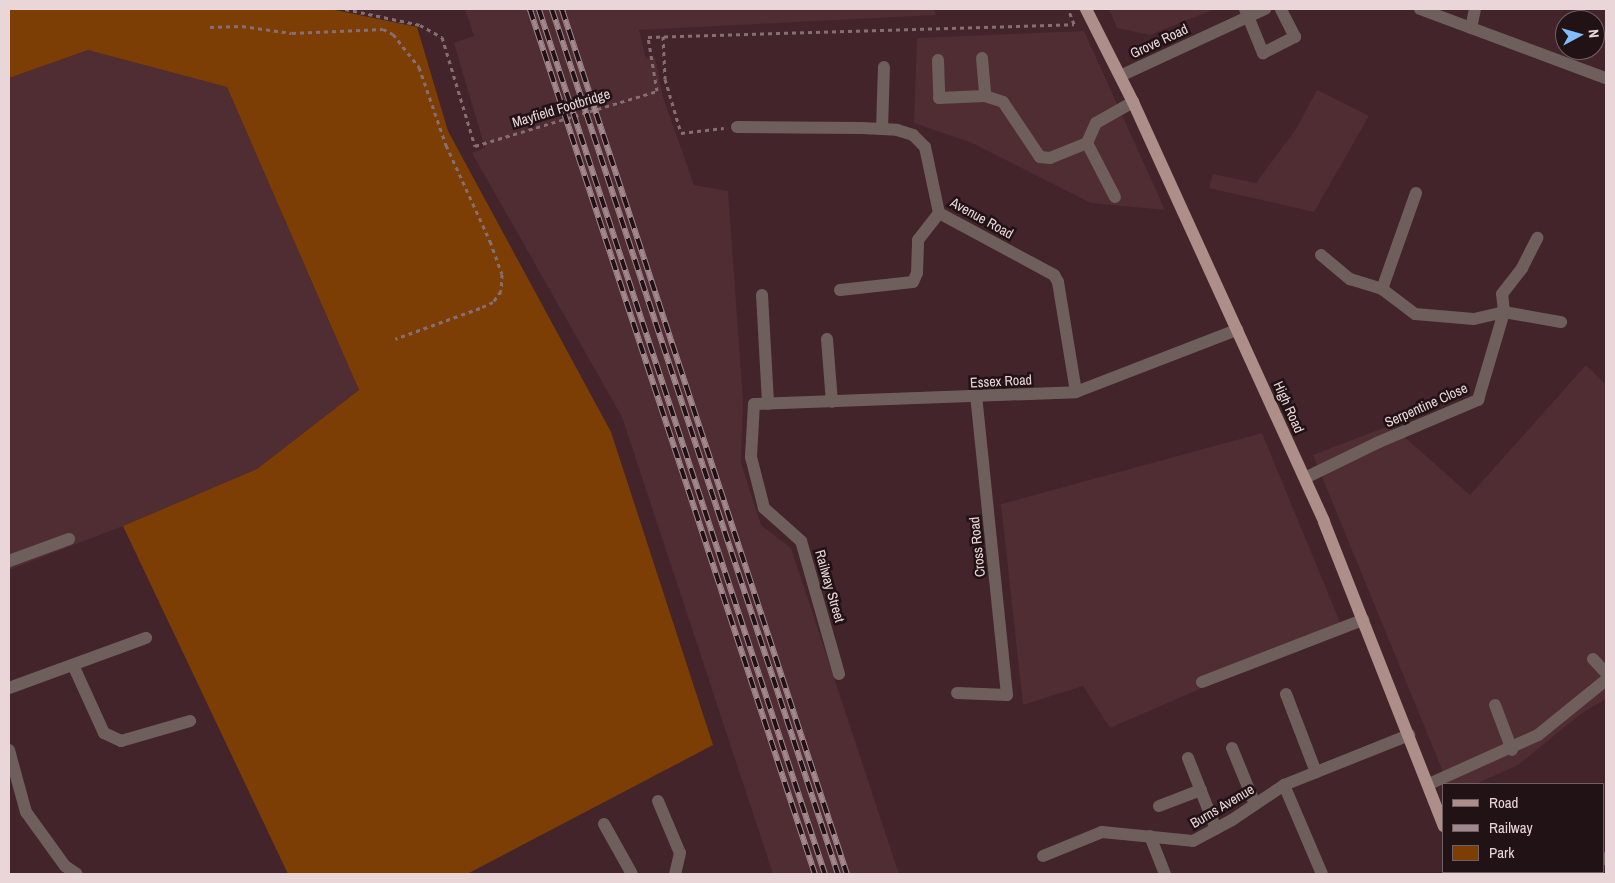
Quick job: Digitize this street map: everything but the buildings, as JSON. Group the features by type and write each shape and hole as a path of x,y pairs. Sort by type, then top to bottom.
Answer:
{"main road":[{"name":"High Road","path":"1086,9 1133,102 1304,478 1363,620 1442,820"}],"street":[{"name":"Grove Road","path":"1120,76 1246,12 1265,9"},
{"path":"1246,12 1263,53 1295,37 1281,9"},
{"path":"1420,9 1606,78"},
{"path":"1471,28 1476,9"},
{"path":"982,58 985,96"},
{"path":"938,60 939,98 985,96 996,98 1007,106 1040,157 1050,158 1087,142 1096,123 1133,102"},
{"path":"882,129 884,67"},
{"name":"Avenue Road","path":"737,127 882,129 913,135 925,147 940,213 1054,275 1058,282 1076,392"},
{"path":"1087,142 1115,197"},
{"path":"1382,290 1416,193"},
{"path":"840,290 908,284 916,278 918,240 940,213"},
{"name":"Serpentine Close","path":"1304,478 1379,442 1478,400 1504,312 1502,294 1522,268 1537,238"},
{"path":"1321,254 1350,279 1382,290 1415,314 1474,319 1504,312 1561,322"},
{"path":"762,296 768,404"},
{"name":"Essex Road","path":"754,404 1076,392 1238,330"},
{"path":"827,339 832,402"},
{"name":"Cross Road","path":"957,693 1007,695 976,397"},
{"name":"Railway Street","path":"754,404 751,457 764,508 801,541 840,674"},
{"path":"9,561 69,539"},
{"path":"1202,682 1363,620"},
{"path":"9,688 146,638"},
{"path":"1593,659 1606,673"},
{"path":"73,665 104,733 121,741 190,721"},
{"path":"1429,784 1512,750 1538,735 1606,680"},
{"path":"1286,694 1316,772"},
{"path":"1495,705 1512,750"},
{"name":"Burns Avenue","path":"1043,856 1102,832 1193,841 1216,829 1284,785 1409,735"},
{"path":"1232,748 1255,804"},
{"path":"9,750 26,812 66,866 77,874"},
{"path":"1188,758 1216,829"},
{"path":"1284,785 1322,874"},
{"path":"1159,806 1201,790"},
{"path":"658,800 680,853 677,871"},
{"path":"604,824 632,874"},
{"path":"1150,836 1165,874"}],"path":[{"name":"Mayfield Footbridge","path":"346,9 420,25 436,32 447,45 461,104 475,146 657,91 648,37 663,36"},
{"path":"737,127 681,133 665,79 663,36 1074,24 1068,11"},
{"path":"210,27 242,26 292,32 383,29 402,43 419,67 446,145 490,241 502,274 501,291 493,302 480,308 396,339"}],"shaded area":[{"path":"465,9 934,9 936,15 639,30 646,59 655,57 663,97 694,185 728,191 743,400 741,463 761,525 791,548 899,874 773,874 622,417 472,153 485,148 454,43 474,36"},
{"path":"1109,9 1215,9 1150,35 1117,28"},
{"path":"1084,31 1165,210 1091,203 972,143 914,123 917,38"},
{"path":"88,50 227,87 359,390 257,469 123,526 9,570 9,78"},
{"path":"1317,90 1369,116 1314,212 1209,188 1213,174 1256,183 1296,129"},
{"path":"1586,365 1606,385 1606,699 1582,713 1518,765 1478,783 1448,783 1313,455 1391,425 1470,495"},
{"path":"1262,433 1342,627 1110,728 1083,686 1023,705 1001,504"}],"green space":[{"path":"9,9 330,9 417,27 448,131 611,432 713,745 467,874 288,874 123,526 257,469 359,390 227,87 88,50 9,78"}],"railway":[{"path":"530,9 815,874"},
{"path":"539,9 825,874"},
{"path":"552,9 838,874"},
{"path":"562,9 847,874"}]}
